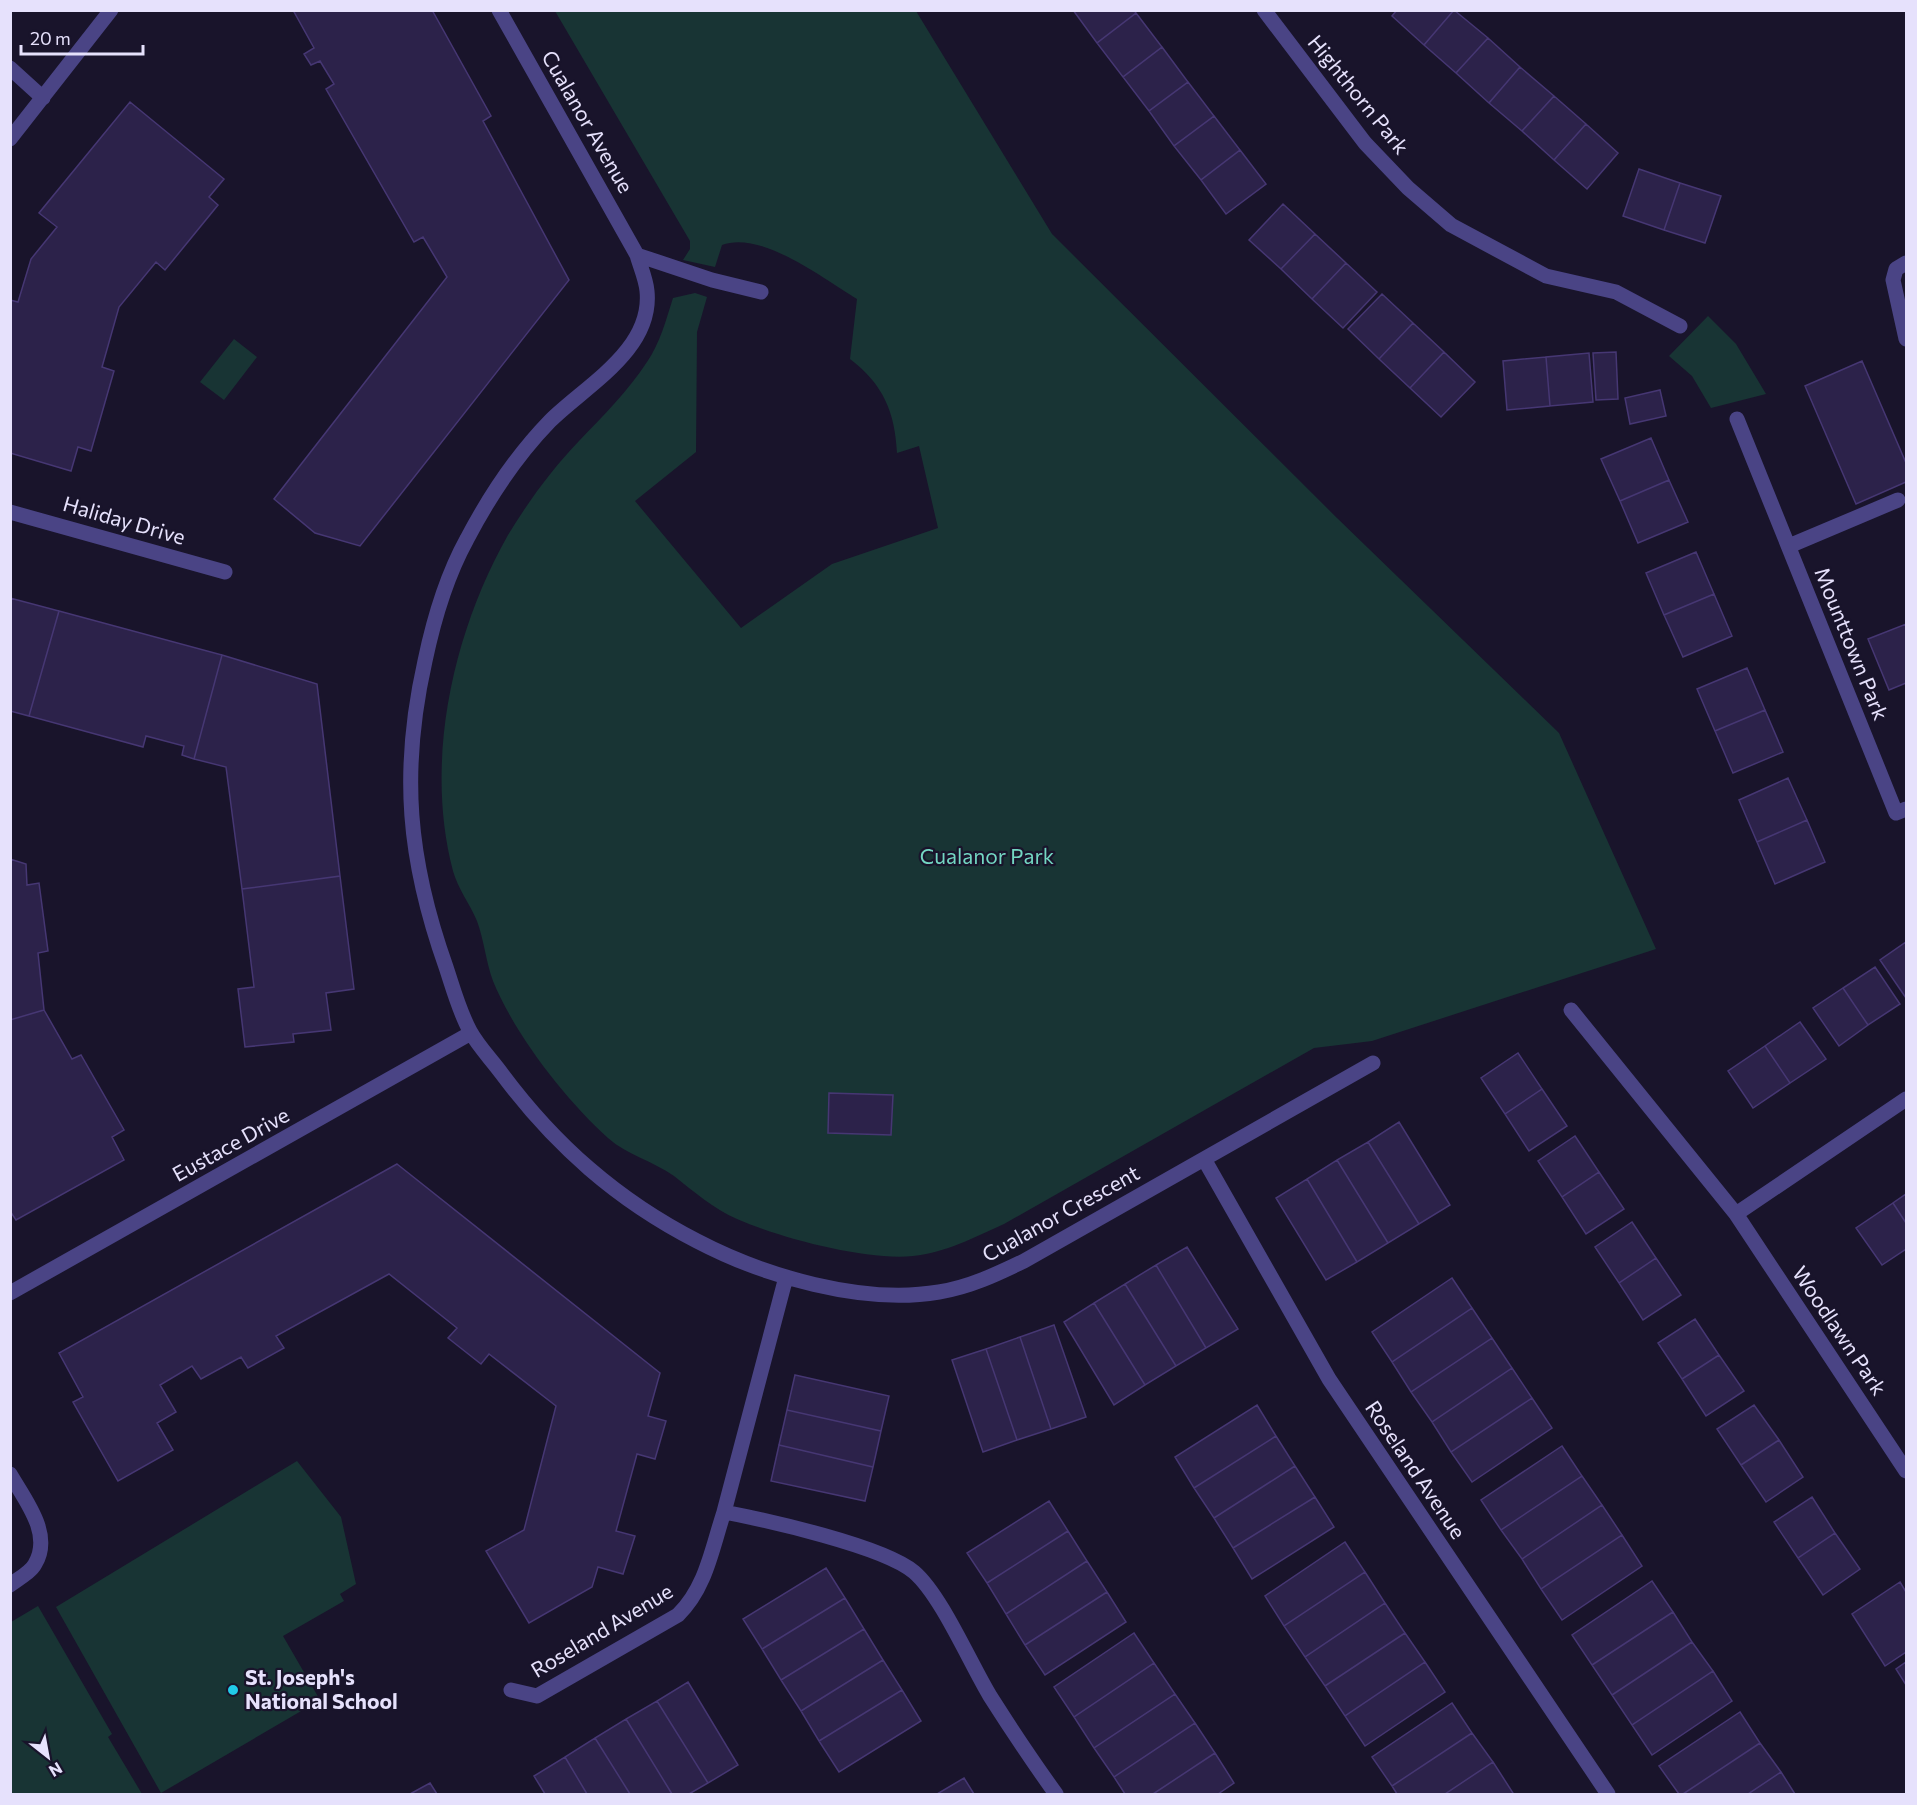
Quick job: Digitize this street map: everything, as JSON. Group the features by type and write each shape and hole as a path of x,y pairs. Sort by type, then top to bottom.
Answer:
{"street":[{"path":"10,139 111,10"},
{"name":"Cualanor Avenue","path":"499,10 637,255"},
{"name":"Highthorn Park","path":"1264,10 1365,143 1408,188 1451,225 1546,276 1616,292 1680,326"},
{"path":"10,68 43,98"},
{"path":"637,255 712,280 761,292"},
{"name":"Cualanor Crescent","path":"637,255 647,293 638,332 625,353 550,422 525,450 484,508 442,592 423,668 410,750 409,786 416,860 436,941 471,1033 533,1114 588,1170 646,1212 677,1231 748,1264 786,1277 884,1294 921,1294 957,1288 992,1276 1024,1261 1373,1063"},
{"path":"1906,263 1896,269 1893,280 1906,339"},
{"name":"Mounttown Park","path":"1737,419 1896,813 1906,809"},
{"path":"1789,546 1898,500"},
{"name":"Haliday Drive","path":"10,512 225,572"},
{"name":"Woodlawn Park","path":"1571,1010 1736,1214 1906,1471"},
{"name":"Eustace Drive","path":"10,1293 471,1033"},
{"path":"1736,1214 1906,1099"},
{"name":"Roseland Avenue","path":"1204,1159 1329,1379 1608,1794"},
{"name":"Roseland Avenue","path":"511,1690 537,1696 678,1615 691,1602 700,1586 724,1512 786,1277"},
{"path":"10,1474 36,1520 42,1541 35,1564 10,1584"},
{"path":"724,1512 760,1519 882,1554 914,1571 933,1596 991,1696 1056,1794"}],"green space":[{"name":"Cualanor Park","path":"555,11 916,11 1052,234 1337,518 1559,733 1656,949 1372,1041 1314,1048 1004,1224 937,1252 894,1257 872,1255 824,1247 776,1234 720,1210 674,1176 615,1144 575,1105 543,1065 502,1002 493,981 477,921 455,878 445,829 442,786 443,742 449,698 472,613 508,535 550,474 640,373 652,355 673,298 695,293 707,297 697,332 696,452 635,501 741,628 832,564 938,528 919,446 897,453 896,438 885,400 871,378 850,359 857,299 792,259 755,244 738,242 722,245 715,267 683,260 690,249 690,241"},
{"path":"1708,316 1736,344 1766,394 1711,408 1692,376 1669,356"},
{"path":"234,339 257,357 224,400 200,382"},
{"path":"297,1461 341,1517 356,1584 340,1594 344,1601 283,1636 320,1700 161,1793 56,1607"},
{"path":"38,1606 112,1734 108,1737 142,1794 11,1794 11,1622"}],"building":[{"path":"293,10 432,10 491,116 483,121 569,280 360,546 315,533 274,499 447,277 423,237 414,242 326,89 334,84 320,61 311,65 304,54 314,48"},
{"path":"1073,10 1134,10 1136,13 1097,43"},
{"path":"1397,10 1454,10 1424,45 1392,16"},
{"path":"1454,10 1488,38 1456,73 1424,45"},
{"path":"1136,13 1162,47 1123,77 1097,43"},
{"path":"1488,38 1520,67 1489,103 1456,73"},
{"path":"1162,47 1188,82 1149,111 1123,77"},
{"path":"1520,67 1554,96 1522,131 1489,103"},
{"path":"1188,82 1214,116 1174,146 1149,111"},
{"path":"1554,96 1586,124 1554,160 1522,131"},
{"path":"130,102 224,179 209,197 218,205 165,270 156,262 119,307 102,367 114,371 91,451 78,447 71,471 10,453 10,300 18,302 31,259 57,227 39,213"},
{"path":"1214,116 1240,150 1201,180 1174,146"},
{"path":"1586,124 1618,153 1587,189 1554,160"},
{"path":"1240,150 1266,184 1226,214 1201,180"},
{"path":"1639,169 1680,183 1664,230 1623,216"},
{"path":"1680,183 1721,196 1705,243 1664,230"},
{"path":"1283,204 1315,234 1281,269 1249,240"},
{"path":"1315,234 1346,263 1312,299 1281,269"},
{"path":"1346,263 1377,292 1343,328 1312,299"},
{"path":"1382,294 1413,323 1379,359 1348,329"},
{"path":"1413,323 1444,352 1410,388 1379,359"},
{"path":"1444,352 1475,382 1441,417 1410,388"},
{"path":"1616,352 1618,399 1596,400 1593,353"},
{"path":"1589,353 1593,402 1550,406 1546,357"},
{"path":"1546,357 1550,406 1507,410 1503,361"},
{"path":"1862,361 1906,463 1906,482 1856,504 1805,386"},
{"path":"1660,390 1666,416 1630,424 1625,398"},
{"path":"1651,438 1669,480 1620,501 1601,459"},
{"path":"1669,480 1688,522 1638,543 1620,501"},
{"path":"1696,552 1714,594 1664,615 1646,573"},
{"path":"1714,594 1732,636 1683,657 1664,615"},
{"path":"10,598 59,611 29,716 10,711"},
{"path":"59,611 222,655 194,759 182,755 184,746 146,736 143,747 29,716"},
{"path":"1906,624 1906,683 1889,690 1868,639"},
{"path":"222,655 317,684 340,876 242,889 226,767 194,759"},
{"path":"1747,668 1765,710 1715,731 1697,689"},
{"path":"1765,710 1783,752 1733,773 1715,731"},
{"path":"1788,778 1807,820 1757,842 1739,800"},
{"path":"1807,820 1825,862 1775,884 1757,842"},
{"path":"10,859 26,864 27,885 39,883 48,951 38,953 44,1010 10,1020"},
{"path":"340,876 354,989 326,993 331,1030 293,1034 294,1042 245,1047 238,989 254,987 242,889"},
{"path":"1906,942 1906,998 1880,960"},
{"path":"1875,967 1900,1004 1868,1025 1843,988"},
{"path":"1843,988 1868,1025 1839,1046 1813,1008"},
{"path":"44,1010 72,1059 81,1055 124,1130 112,1137 124,1160 16,1220 10,1211 10,1020"},
{"path":"1800,1022 1826,1059 1790,1083 1765,1046"},
{"path":"1765,1046 1790,1083 1753,1108 1728,1071"},
{"path":"1518,1053 1542,1089 1505,1114 1481,1078"},
{"path":"1542,1089 1567,1126 1529,1151 1505,1114"},
{"path":"829,1093 893,1095 891,1135 828,1133"},
{"path":"1399,1122 1450,1205 1419,1224 1368,1142"},
{"path":"1575,1136 1599,1172 1562,1197 1538,1161"},
{"path":"1368,1142 1419,1224 1388,1243 1337,1160"},
{"path":"1337,1160 1388,1243 1357,1262 1307,1179"},
{"path":"397,1164 660,1373 648,1416 666,1421 655,1459 637,1454 616,1531 635,1536 623,1574 598,1567 592,1587 529,1623 486,1551 524,1530 556,1406 489,1354 481,1364 448,1338 457,1328 389,1274 276,1336 284,1348 248,1368 241,1357 201,1379 192,1366 160,1385 176,1412 157,1423 173,1450 118,1481 73,1402 83,1397 59,1353"},
{"path":"1599,1172 1624,1209 1586,1234 1562,1197"},
{"path":"1307,1179 1357,1262 1326,1280 1276,1198"},
{"path":"1906,1194 1906,1223 1893,1203"},
{"path":"1893,1203 1906,1223 1906,1249 1882,1265 1856,1228"},
{"path":"1632,1222 1656,1258 1619,1283 1595,1247"},
{"path":"1187,1247 1238,1329 1206,1348 1156,1265"},
{"path":"1656,1258 1681,1295 1643,1320 1619,1283"},
{"path":"1156,1265 1206,1348 1176,1366 1125,1284"},
{"path":"1452,1278 1472,1308 1392,1362 1372,1332"},
{"path":"1125,1284 1176,1366 1145,1385 1094,1303"},
{"path":"1094,1303 1145,1385 1114,1405 1064,1322"},
{"path":"1472,1308 1492,1338 1411,1392 1392,1362"},
{"path":"1695,1319 1719,1355 1682,1379 1658,1343"},
{"path":"1054,1325 1086,1417 1051,1429 1020,1337"},
{"path":"1020,1337 1051,1429 1017,1440 986,1349"},
{"path":"1492,1338 1512,1368 1432,1422 1411,1392"},
{"path":"986,1349 1017,1440 983,1452 952,1360"},
{"path":"1719,1355 1744,1391 1706,1416 1682,1379"},
{"path":"1512,1368 1532,1398 1451,1452 1432,1422"},
{"path":"795,1375 889,1396 881,1431 787,1410"},
{"path":"1532,1398 1552,1428 1472,1482 1451,1452"},
{"path":"1257,1405 1276,1436 1194,1488 1175,1457"},
{"path":"1754,1405 1779,1440 1741,1465 1717,1429"},
{"path":"787,1410 881,1431 873,1467 779,1445"},
{"path":"1276,1436 1295,1466 1214,1518 1194,1488"},
{"path":"1779,1440 1803,1477 1766,1502 1741,1465"},
{"path":"779,1445 873,1467 865,1501 771,1481"},
{"path":"1562,1446 1582,1476 1501,1530 1481,1500"},
{"path":"1295,1466 1315,1497 1233,1548 1214,1518"},
{"path":"1582,1476 1602,1505 1522,1559 1501,1530"},
{"path":"1315,1497 1334,1527 1252,1579 1233,1548"},
{"path":"1812,1497 1835,1533 1798,1558 1774,1522"},
{"path":"1049,1501 1068,1531 987,1583 967,1553"},
{"path":"1602,1505 1622,1535 1541,1589 1522,1559"},
{"path":"1068,1531 1087,1561 1006,1614 987,1583"},
{"path":"1835,1533 1860,1569 1823,1595 1798,1558"},
{"path":"1622,1535 1642,1566 1562,1620 1541,1589"},
{"path":"1345,1542 1365,1572 1284,1626 1265,1596"},
{"path":"1087,1561 1107,1592 1025,1645 1006,1614"},
{"path":"826,1568 845,1598 762,1649 743,1619"},
{"path":"1365,1572 1385,1603 1305,1657 1284,1626"},
{"path":"1652,1581 1673,1612 1592,1665 1572,1635"},
{"path":"1900,1582 1906,1592 1906,1652 1885,1666 1852,1614"},
{"path":"1107,1592 1126,1622 1045,1675 1025,1645"},
{"path":"845,1598 864,1629 781,1680 762,1649"},
{"path":"1385,1603 1405,1633 1325,1686 1305,1657"},
{"path":"1673,1612 1692,1642 1612,1695 1592,1665"},
{"path":"864,1629 883,1660 801,1711 781,1680"},
{"path":"1134,1633 1154,1663 1074,1717 1054,1687"},
{"path":"1405,1633 1425,1662 1345,1716 1325,1686"},
{"path":"1692,1642 1713,1671 1632,1725 1612,1695"},
{"path":"883,1660 902,1690 819,1741 801,1711"},
{"path":"1425,1662 1445,1692 1365,1746 1345,1716"},
{"path":"1906,1662 1906,1685 1896,1669"},
{"path":"1154,1663 1175,1694 1094,1748 1074,1717"},
{"path":"1713,1671 1732,1701 1652,1755 1632,1725"},
{"path":"688,1682 738,1765 708,1783 657,1701"},
{"path":"902,1690 921,1721 839,1772 819,1741"},
{"path":"1175,1694 1195,1723 1114,1777 1094,1748"},
{"path":"657,1701 708,1783 689,1794 672,1794 626,1719"},
{"path":"1452,1703 1472,1733 1392,1786 1372,1757"},
{"path":"1740,1712 1760,1743 1683,1794 1679,1794 1659,1766"},
{"path":"626,1719 672,1794 630,1794 595,1738"},
{"path":"1195,1723 1215,1753 1153,1794 1125,1794 1114,1777"},
{"path":"1472,1733 1493,1762 1445,1794 1397,1794 1392,1786"},
{"path":"595,1738 630,1794 587,1794 565,1757"},
{"path":"1760,1743 1781,1772 1748,1794 1683,1794"},
{"path":"1215,1753 1234,1783 1218,1794 1153,1794"},
{"path":"565,1757 587,1794 545,1794 534,1776"},
{"path":"1493,1762 1513,1793 1445,1794"},
{"path":"1781,1772 1795,1794 1748,1794"},
{"path":"964,1778 974,1794 937,1794"},
{"path":"430,1783 437,1794 410,1794"}],"place":[{"name":"St. Joseph's National School","path":"233,1690"}]}
